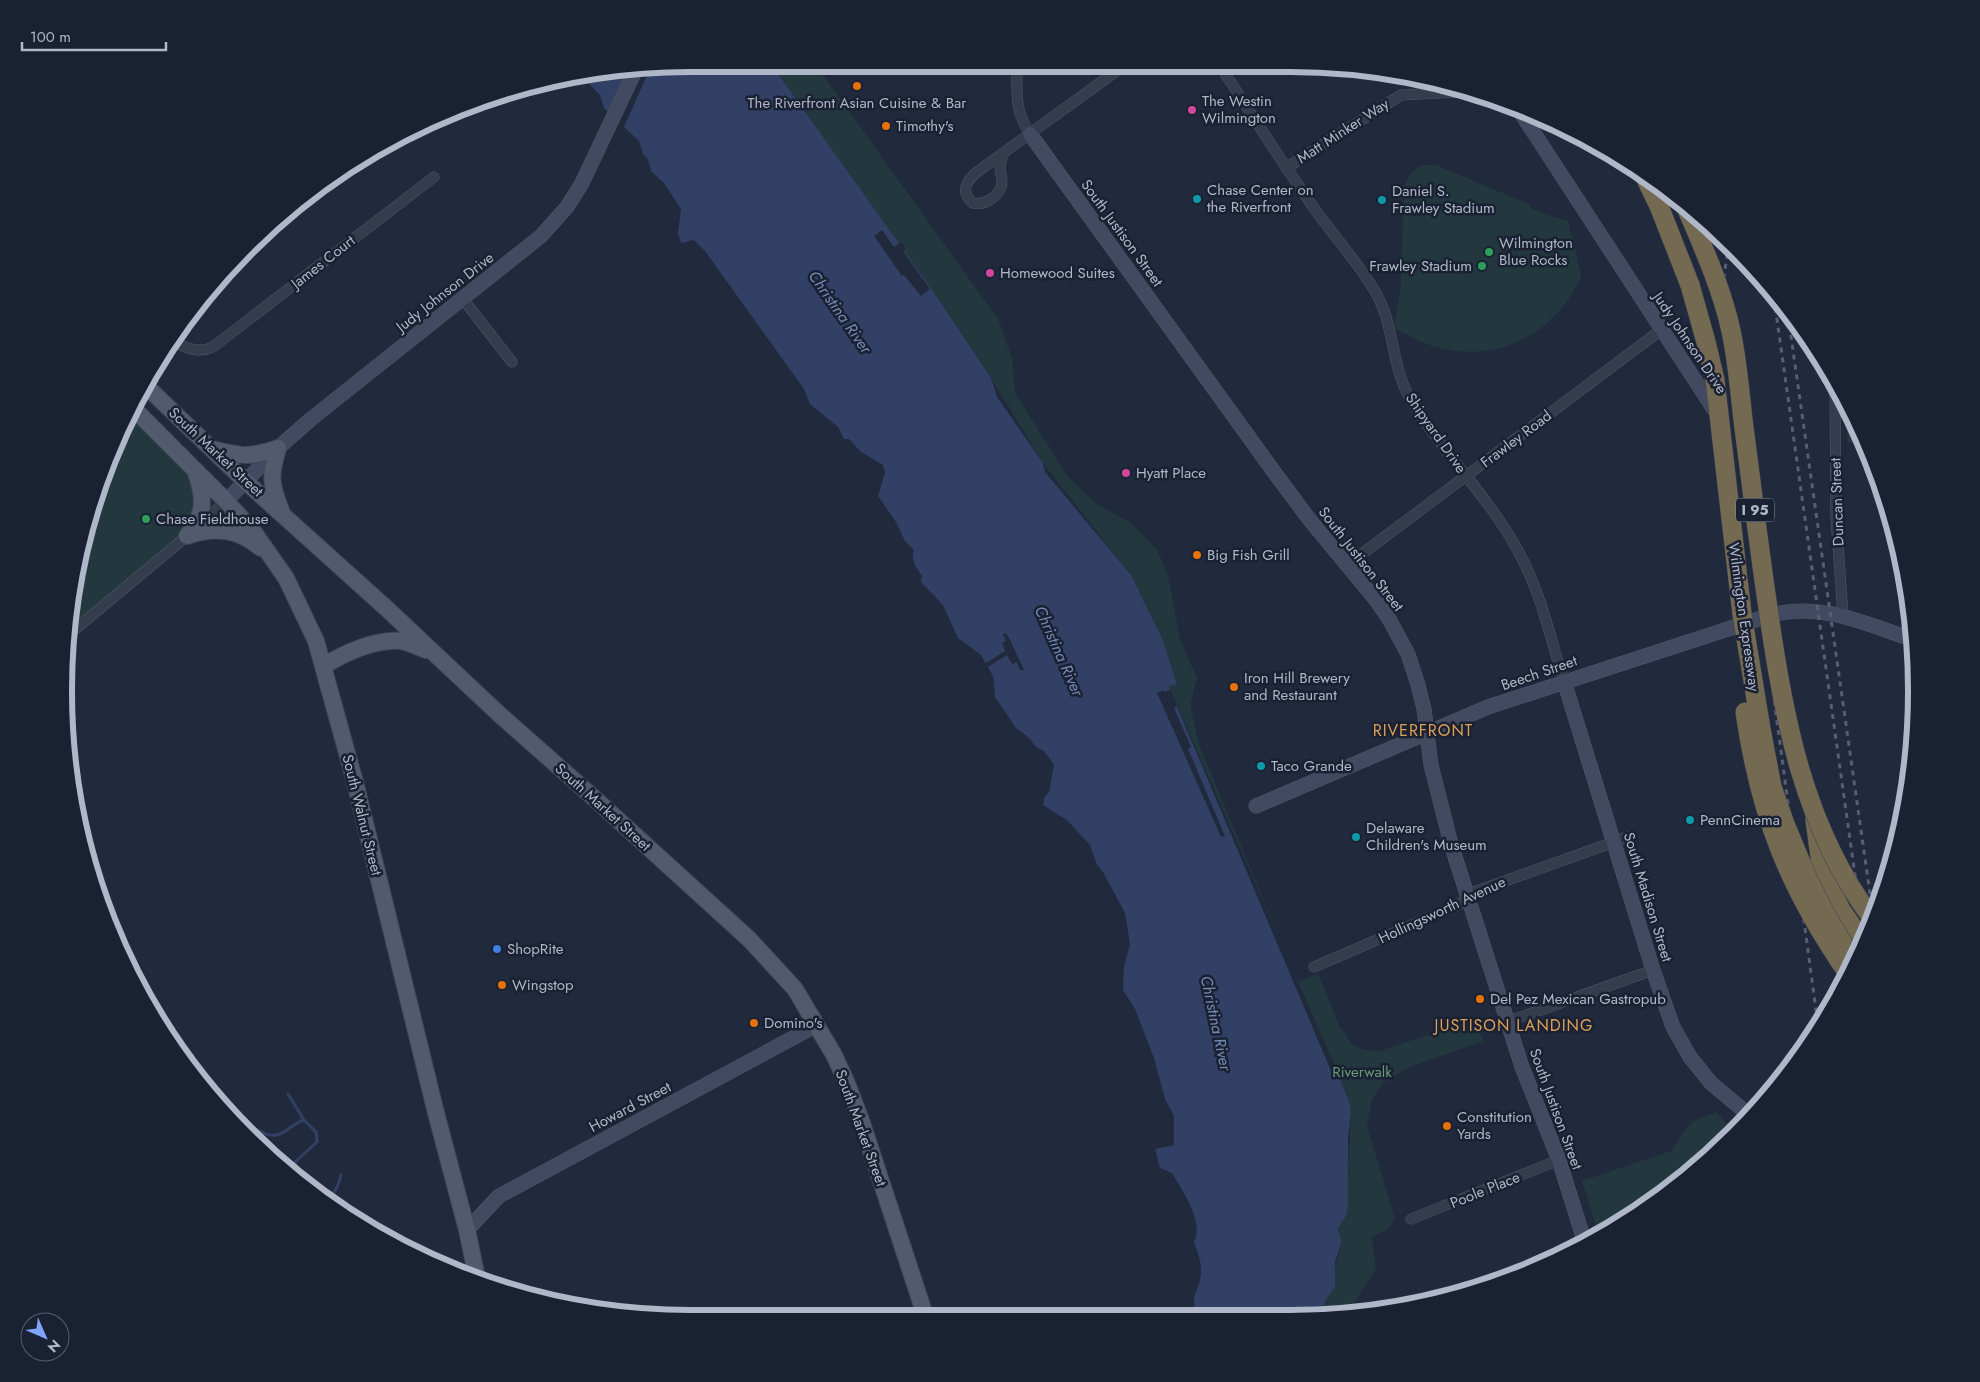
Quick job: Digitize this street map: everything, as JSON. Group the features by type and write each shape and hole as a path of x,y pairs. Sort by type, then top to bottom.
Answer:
{"highway":[{"name":"Wilmington Expressway","path":"1650,189 1662,213 1690,286 1706,342 1717,398 1734,550 1750,660 1772,787 1807,877 1849,953"},
{"name":"Wilmington Expressway","path":"1692,222 1714,278 1731,330 1774,650 1789,730 1815,817 1854,895 1867,911"},
{"path":"1734,550 1731,612 1751,754 1759,790 1774,837 1794,884 1813,919 1843,966"},
{"path":"1815,817 1822,871 1841,910 1857,935"}],"main road":[{"name":"South Market Street","path":"151,390 245,481 499,714 749,939 795,989 834,1055 861,1120 923,1310"},
{"name":"South Walnut Street","path":"138,413 253,531 286,578 303,611 324,666 355,782 431,1094 467,1230 475,1270"},
{"path":"212,448 246,456 278,448"},
{"path":"278,448 272,467 271,481 283,514"},
{"path":"187,536 197,523 202,506 201,491 195,470"},
{"path":"187,536 209,530 236,533 256,543 271,555"},
{"path":"324,666 333,660 366,647 389,641 403,641 435,654"}],"street":[{"path":"1017,72 1018,111 1030,134"},
{"path":"1004,152 1000,167 1002,181 1000,189 986,202 977,204 973,202 966,194 965,188 968,181 977,172 1004,152 1115,72"},
{"name":"Shipyard Drive","path":"1224,72 1286,168 1377,295 1387,320 1399,374 1407,394 1510,538 1528,570 1564,681"},
{"name":"Judy Johnson Drive","path":"226,501 278,448 341,394 529,247 555,221 582,184 633,76"},
{"name":"Matt Minker Way","path":"1286,168 1395,98 1406,94 1444,93"},
{"name":"Judy Johnson Drive","path":"1525,120 1726,430 1749,622"},
{"name":"South Justison Street","path":"1030,134 1283,483 1380,607 1408,654 1418,685 1437,792 1468,897 1522,1067 1559,1160 1583,1235"},
{"name":"James Court","path":"179,344 196,351 204,351 213,347 434,177"},
{"path":"463,299 512,362"},
{"name":"Frawley Road","path":"1346,565 1661,330"},
{"name":"Duncan Street","path":"1835,401 1836,517 1843,616"},
{"path":"76,628 226,501"},
{"name":"Beech Street","path":"1256,806 1488,707 1780,612 1815,610 1843,616 1905,637"},
{"name":"South Madison Street","path":"1564,681 1666,1010 1680,1041 1711,1083 1743,1111"},
{"name":"Hollingsworth Avenue","path":"1314,967 1460,904 1474,892 1628,837"},
{"path":"1507,1022 1653,970"},
{"name":"Howard Street","path":"467,1230 499,1196 817,1025"},
{"name":"South Madison Street","path":"1734,1104 1741,1113"},
{"name":"Poole Place","path":"1411,1219 1559,1160"}],"green space":[{"name":"Riverwalk","path":"777,72 821,72 998,319 1012,358 1015,393 1067,476 1094,502 1132,524 1157,550 1168,576 1180,639 1197,678 1190,704 1199,745 1289,961 1169,686 1177,683 1162,638 1131,575 1043,463 991,378 931,288"},
{"name":"Wilmington Blue Rocks","path":"1422,165 1436,165 1531,205 1530,208 1568,221 1581,274 1580,279 1568,299 1554,316 1538,330 1520,341 1500,348 1478,352 1456,351 1433,346 1394,328 1401,286 1404,186 1410,174"},
{"name":"Chase Fieldhouse","path":"138,413 195,471 197,523 76,628 84,570 105,492"},
{"path":"1846,422 1856,444 1848,442"},
{"path":"1318,974 1339,1025 1352,1044 1364,1050 1380,1051 1476,1019 1483,1041 1410,1067 1384,1082 1372,1099 1367,1126 1395,1219 1390,1227 1372,1237 1376,1269 1352,1306 1324,1308 1326,1300 1335,1287 1335,1268 1342,1241 1336,1229 1346,1216 1351,1112 1350,1104 1298,982"},
{"path":"1716,1112 1729,1125 1697,1156 1666,1182 1597,1228 1582,1181 1671,1151 1690,1124"}],"water":[{"name":"Christina River","path":"777,72 931,288 991,378 997,397 1043,463 1045,472 1131,575 1162,638 1177,684 1169,686 1170,690 1331,1071 1336,1068 1350,1104 1348,1207 1346,1216 1337,1229 1342,1241 1335,1262 1335,1287 1326,1300 1324,1308 1195,1310 1194,1299 1200,1280 1201,1266 1194,1242 1196,1225 1194,1216 1172,1173 1160,1168 1155,1149 1174,1145 1174,1116 1165,1099 1154,1058 1135,1009 1123,990 1124,967 1130,944 1125,913 1103,872 1097,865 1090,845 1067,820 1043,805 1044,798 1049,792 1054,765 1044,751 1036,747 1028,737 1016,728 995,697 993,676 981,655 958,638 943,605 921,582 922,576 913,561 914,550 905,541 896,522 878,496 885,473 883,465 861,452 849,439 844,439 838,427 810,404 804,389 705,251 694,240 681,243 678,234 681,209 664,183 651,171 648,159 643,154 639,141 604,108 600,95 587,82 651,74"}],"pier":[{"path":"648,74 623,129 607,114 625,77"},
{"path":"882,230 894,247 901,242 906,248 903,251 930,289 921,296 904,275 902,276 874,236"},
{"path":"1006,633 1024,670 1020,670 1017,662 1012,664 1007,655 986,668 983,665 1005,651 1002,643 1006,641 1003,634"},
{"path":"1163,690 1164,692 1170,690 1177,706 1174,708 1191,747 1188,749 1225,836 1221,837 1157,693"}],"waterway":[{"path":"288,1094 304,1120 316,1132 317,1142 295,1162 296,1167"},
{"path":"255,1129 266,1134 276,1135 304,1120"},
{"path":"332,1195 338,1186 341,1175"}],"railway":[{"path":"1727,255 1723,282 1726,344 1816,1014"},
{"path":"1775,309 1862,923"},
{"path":"1790,328 1871,900"}],"place":[{"name":"The Riverfront Asian Cuisine & Bar","path":"857,86"},
{"name":"The Westin Wilmington","path":"1192,110"},
{"name":"Timothy's","path":"886,126"},
{"name":"Chase Center on the Riverfront","path":"1197,199"},
{"name":"Daniel S. Frawley Stadium","path":"1382,200"},
{"name":"Wilmington Blue Rocks","path":"1489,252"},
{"name":"Frawley Stadium","path":"1482,266"},
{"name":"Homewood Suites","path":"990,273"},
{"name":"Hyatt Place","path":"1126,473"},
{"name":"Chase Fieldhouse","path":"146,519"},
{"name":"Big Fish Grill","path":"1197,555"},
{"name":"Iron Hill Brewery and Restaurant","path":"1234,687"},
{"name":"Taco Grande","path":"1261,766"},
{"name":"PennCinema","path":"1690,820"},
{"name":"Delaware Children's Museum","path":"1356,837"},
{"name":"ShopRite","path":"497,949"},
{"name":"Wingstop","path":"502,985"},
{"name":"Del Pez Mexican Gastropub","path":"1480,999"},
{"name":"Domino's","path":"754,1023"},
{"name":"Constitution Yards","path":"1447,1126"}],"district":[{"name":"RIVERFRONT","path":"1423,730"},
{"name":"JUSTISON LANDING","path":"1514,1025"}]}
